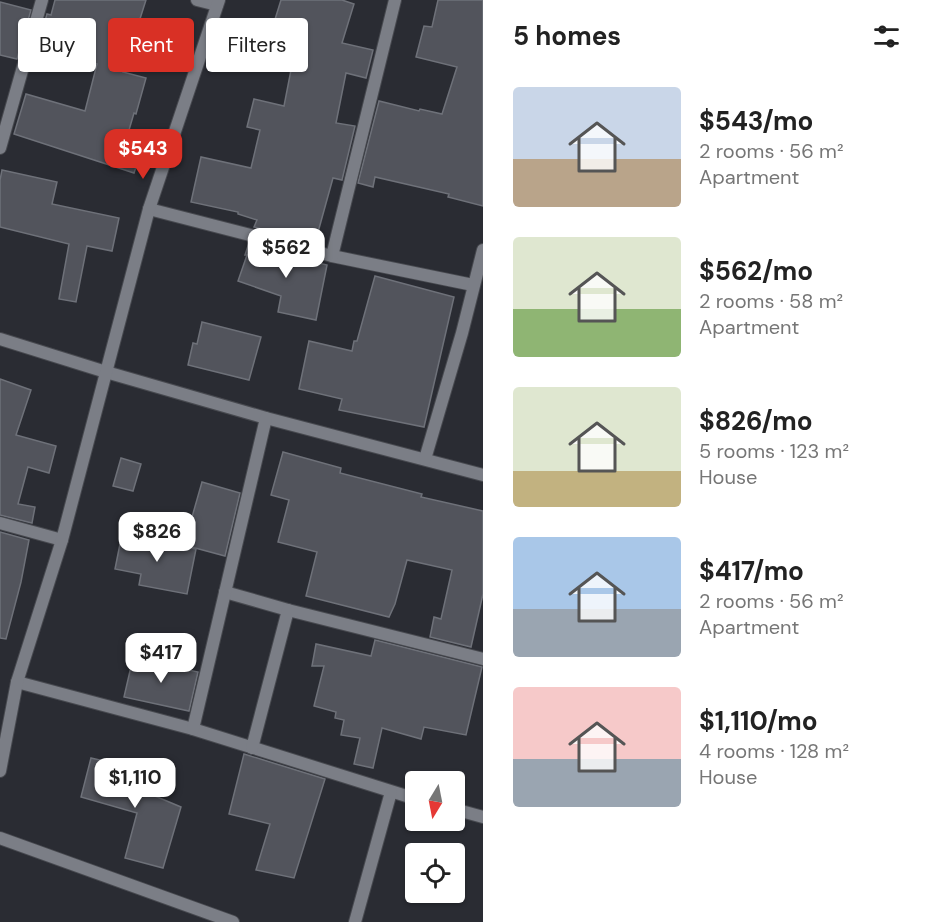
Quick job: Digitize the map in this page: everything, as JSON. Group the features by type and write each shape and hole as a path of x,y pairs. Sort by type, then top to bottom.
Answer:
{"street":[{"path":"0,148 42,0"},
{"path":"0,771 18,682 62,540 149,209 218,3 196,0"},
{"path":"332,255 395,0"},
{"path":"149,209 332,255 473,285"},
{"path":"425,459 462,333 483,250"},
{"path":"0,339 266,418 483,475"},
{"path":"192,729 266,418"},
{"path":"0,523 62,540"},
{"path":"225,592 288,610 483,658"},
{"path":"252,748 288,610"},
{"path":"18,682 192,729 405,796"},
{"path":"356,922 391,792"},
{"path":"465,812 483,817"},
{"path":"0,837 233,922"}],"building":[{"path":"55,0 146,0 140,18 108,18 108,72 123,72 146,78 124,147 141,152 134,173 14,134 26,94 85,111 97,64 96,18 46,18 47,14 51,15"},
{"path":"281,0 342,0 354,4 342,43 373,50 366,78 346,73 336,123 355,126 342,180 333,178 315,243 254,227 257,220 238,214 238,212 191,202 201,157 251,168 260,130 247,127 254,99 284,106 291,72 308,72 308,18 275,18"},
{"path":"438,0 483,0 483,206 448,197 449,194 375,177 373,187 358,183 379,101 442,114 457,67 416,57 424,26 432,27"},
{"path":"0,2 31,10 29,18 18,18 17,59 0,55"},
{"path":"2,170 57,182 52,204 119,218 112,251 87,246 76,302 59,299 69,244 0,227"},
{"path":"249,243 327,265 316,320 278,312 281,296 238,281"},
{"path":"375,276 454,297 424,427 339,410 342,399 299,389 309,341 352,351 354,341 357,341"},
{"path":"202,322 261,337 249,380 188,365 193,343 197,344"},
{"path":"0,379 31,390 16,435 56,446 49,473 28,467 18,504 35,507 32,523 0,515"},
{"path":"283,452 341,468 340,473 422,494 421,497 483,511 483,594 471,647 430,637 434,617 441,619 452,570 407,560 395,604 389,617 306,596 317,552 278,542 289,500 271,495"},
{"path":"121,458 141,464 133,491 113,486"},
{"path":"202,482 240,493 225,556 184,545"},
{"path":"0,532 29,540 6,639 0,638"},
{"path":"122,534 196,549 187,594 139,585 141,574 115,569"},
{"path":"375,640 482,667 466,735 424,727 421,739 382,728 373,768 354,764 360,738 341,735 344,720 335,718 336,712 314,706 324,666 312,666 316,644 371,656"},
{"path":"133,658 198,672 189,711 124,697"},
{"path":"244,754 325,779 294,878 256,870 270,824 229,814"},
{"path":"91,758 148,771 143,791 181,807 163,868 125,858 137,813 81,797"}]}
